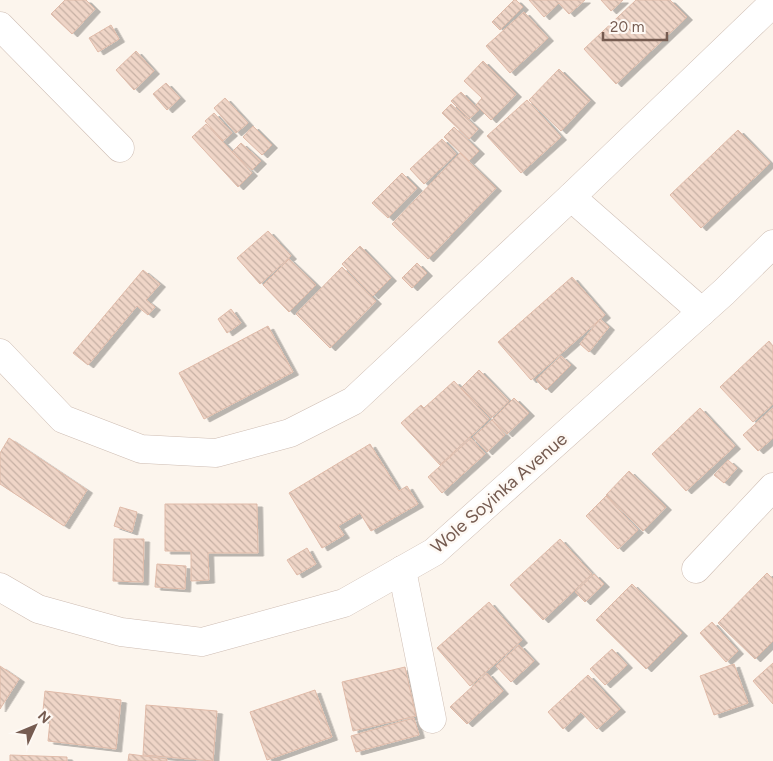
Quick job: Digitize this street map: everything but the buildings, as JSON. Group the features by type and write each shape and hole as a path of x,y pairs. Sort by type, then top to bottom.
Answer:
{"street":[{"path":"0,353 63,419 141,449 216,453 290,433 353,401 572,197 773,3"},
{"path":"0,26 120,148"},
{"path":"572,197 702,312"},
{"name":"Wole Soyinka Avenue","path":"0,587 38,609 112,630 202,642 344,603 434,552 702,312 773,244"},
{"path":"696,569 773,487"},
{"path":"402,570 432,719"}]}
